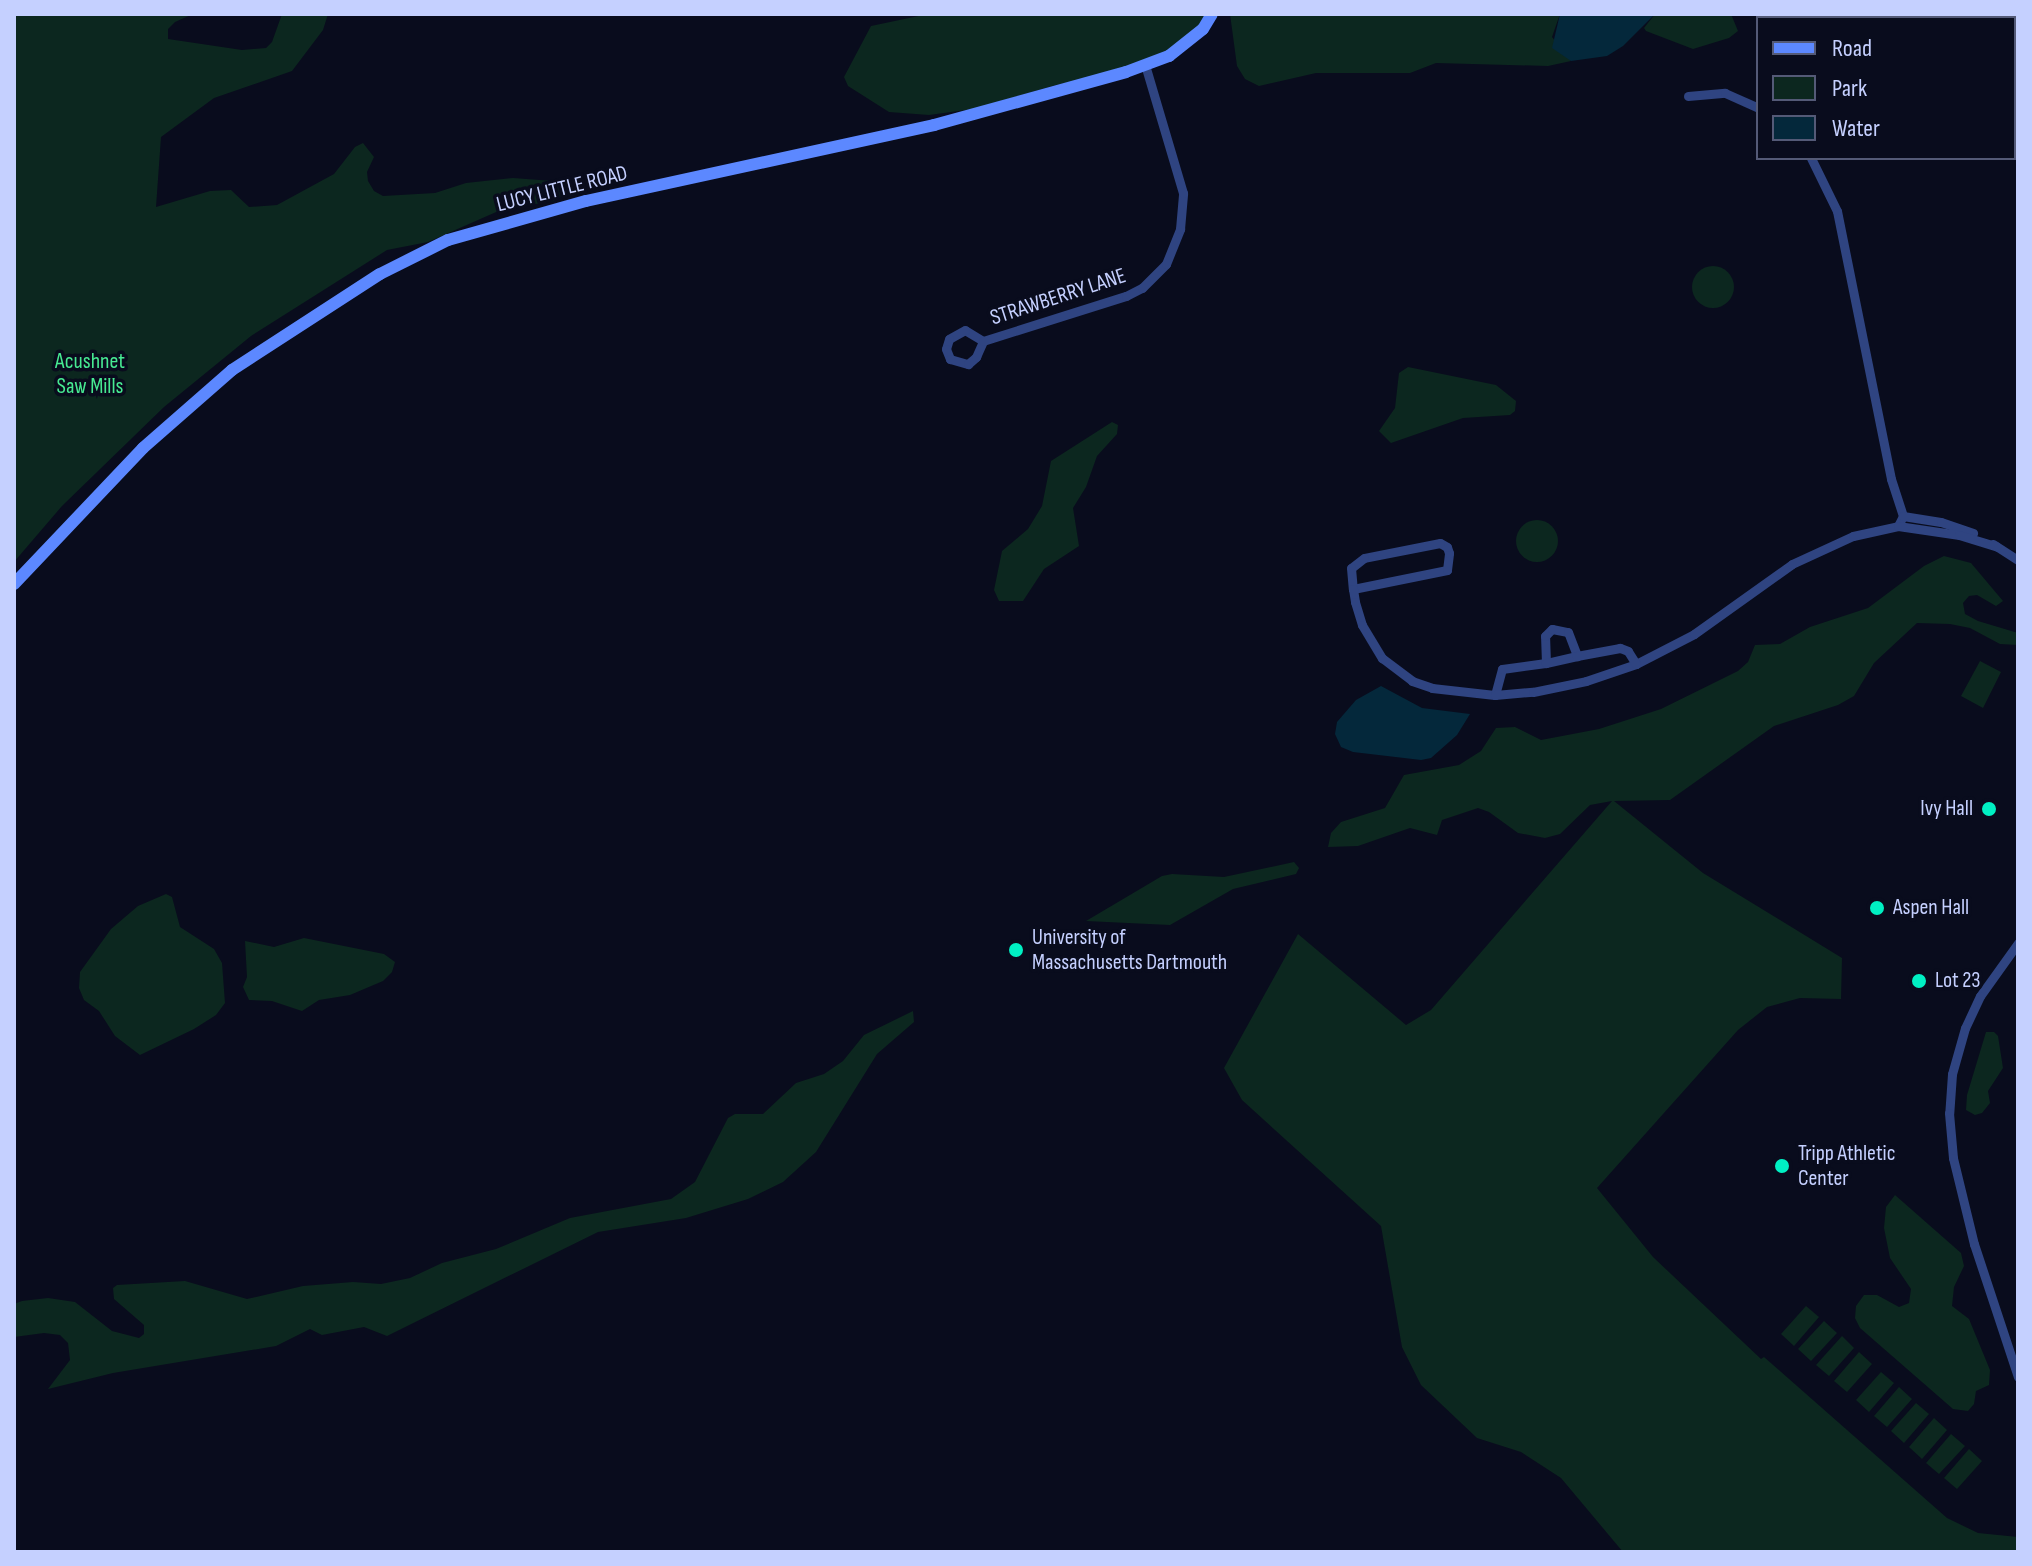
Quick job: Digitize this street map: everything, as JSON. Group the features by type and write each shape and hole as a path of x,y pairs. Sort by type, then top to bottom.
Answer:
{"street":[{"name":"LUCY LITTLE ROAD","path":"14,584 134,457 232,370 380,274 448,240 586,201 934,125 1145,65 1169,56 1203,29 1212,14"},
{"name":"STRAWBERRY LANE","path":"983,341 1126,296 1142,288 1166,264 1180,229 1183,193 1145,65"},
{"path":"1688,96 1725,93 1756,107"},
{"path":"1812,160 1837,211 1891,479 1903,516 1898,526"},
{"path":"1903,516 1962,529 2018,560"},
{"path":"1353,589 1439,574 1450,564 1447,547 1430,544 1364,558 1351,568 1353,589 1370,643 1396,670 1432,688 1495,695 1533,692 1586,681 1636,664 1694,634 1814,551 1853,536 1898,526 1959,535 1996,546"},
{"path":"1546,663 1545,636 1552,629 1568,632 1577,656"},
{"path":"1495,695 1502,669 1620,648 1628,651 1636,664"},
{"path":"2018,943 1980,996 1965,1028 1952,1074 1949,1113 1953,1158 1974,1244 2018,1377"}],"green space":[{"name":"Acushnet Saw Mills","path":"14,14 193,14 175,22 168,29 168,39 242,50 266,48 272,42 282,14 328,14 323,30 292,71 214,98 161,137 156,207 210,191 231,190 249,207 277,205 334,174 355,147 363,143 374,157 367,172 368,181 374,191 383,196 435,193 466,183 513,178 553,181 566,193 554,201 503,209 428,242 387,250 251,336 164,407 62,506 14,562"},
{"path":"928,14 1212,14 1172,51 1099,76 973,109 929,115 889,112 848,86 844,77 871,26"},
{"path":"1230,14 1560,14 1552,37 1571,61 1548,66 1436,63 1410,73 1316,73 1259,86 1245,79 1237,66"},
{"path":"1655,14 1731,14 1738,31 1729,38 1693,49 1646,31 1644,28"},
{"path":"1713,266 1728,272 1734,287 1728,302 1713,308 1698,302 1692,287 1698,272"},
{"path":"1408,367 1496,385 1516,401 1515,411 1510,415 1463,418 1391,443 1379,431 1395,408 1399,373"},
{"path":"1112,422 1118,425 1117,434 1097,456 1086,487 1073,508 1079,546 1044,569 1023,601 999,601 994,590 1002,551 1028,529 1042,506 1051,461"},
{"path":"1537,520 1552,526 1558,541 1552,556 1537,562 1522,556 1516,541 1522,526"},
{"path":"1944,556 1971,563 2003,601 1996,606 1977,595 1969,596 1963,603 1965,614 2018,633 2018,645 2000,644 1970,628 1917,623 1874,663 1854,696 1838,705 1774,726 1670,800 1614,801 1703,873 1842,958 1841,999 1800,998 1767,1007 1738,1030 1597,1188 1653,1257 1761,1359 1764,1357 1947,1518 1978,1533 2018,1537 2018,1552 1623,1552 1561,1478 1521,1452 1477,1438 1421,1385 1402,1347 1381,1226 1242,1100 1224,1068 1298,934 1406,1025 1431,1010 1612,801 1590,805 1560,834 1545,838 1518,833 1489,812 1478,808 1442,820 1437,835 1410,828 1358,846 1328,847 1331,833 1341,822 1385,808 1404,775 1459,765 1481,751 1496,728 1515,727 1541,740 1599,729 1661,709 1738,671 1748,662 1755,645 1780,644 1810,627 1868,608 1924,566"},
{"path":"1980,661 2001,672 1983,708 1961,696"},
{"path":"1294,862 1299,868 1296,874 1233,889 1170,925 1086,921 1162,876 1224,877"},
{"path":"166,894 172,897 180,927 214,949 222,963 225,1003 216,1015 194,1029 140,1055 115,1036 99,1011 84,1000 79,988 80,972 111,929 138,906"},
{"path":"304,938 384,954 395,962 392,972 383,981 350,995 319,1000 302,1011 272,1001 249,1000 243,987 247,977 245,941 274,947"},
{"path":"913,1011 914,1022 877,1054 816,1152 783,1182 748,1199 686,1218 598,1232 387,1336 364,1327 322,1335 310,1329 276,1346 113,1373 48,1389 70,1360 68,1343 60,1335 44,1333 14,1337 14,1304 22,1301 48,1298 75,1302 112,1331 139,1338 144,1334 144,1325 114,1299 113,1288 117,1285 185,1281 247,1299 303,1286 353,1282 381,1284 410,1278 442,1263 496,1249 570,1218 671,1199 695,1182 728,1118 735,1114 763,1114 796,1083 824,1074 843,1061 864,1035"},
{"path":"1986,1032 1994,1032 1998,1036 2003,1068 1988,1091 1990,1103 1982,1113 1975,1115 1966,1110 1967,1095"},
{"path":"1895,1195 1961,1253 1964,1266 1954,1287 1952,1306 1969,1319 1990,1370 1989,1385 1976,1391 1974,1404 1968,1411 1953,1409 1860,1328 1855,1318 1856,1306 1864,1295 1877,1295 1899,1307 1909,1303 1911,1289 1890,1258 1884,1228 1886,1207"},
{"path":"1806,1306 1819,1317 1794,1346 1781,1334"},
{"path":"1824,1321 1837,1333 1811,1361 1798,1349"},
{"path":"1842,1336 1854,1348 1829,1376 1816,1365"},
{"path":"1859,1352 1872,1364 1847,1392 1834,1381"},
{"path":"1881,1372 1894,1383 1869,1412 1856,1400"},
{"path":"1899,1387 1912,1399 1887,1427 1874,1416"},
{"path":"1916,1403 1929,1414 1904,1443 1891,1431"},
{"path":"1934,1418 1947,1430 1922,1459 1909,1447"},
{"path":"1951,1434 1965,1446 1939,1474 1926,1463"},
{"path":"1969,1449 1982,1461 1957,1489 1944,1478"}],"water":[{"path":"1560,14 1655,14 1623,46 1607,56 1571,61 1552,48"},
{"path":"1381,686 1422,708 1470,714 1457,735 1431,758 1421,760 1353,752 1341,747 1335,734 1337,722 1356,700"}],"place":[{"name":"Ivy Hall","path":"1989,809"},
{"name":"Aspen Hall","path":"1877,908"},
{"name":"University of Massachusetts Dartmouth","path":"1016,950"},
{"name":"Lot 23","path":"1919,981"},
{"name":"Tripp Athletic Center","path":"1782,1166"}]}
